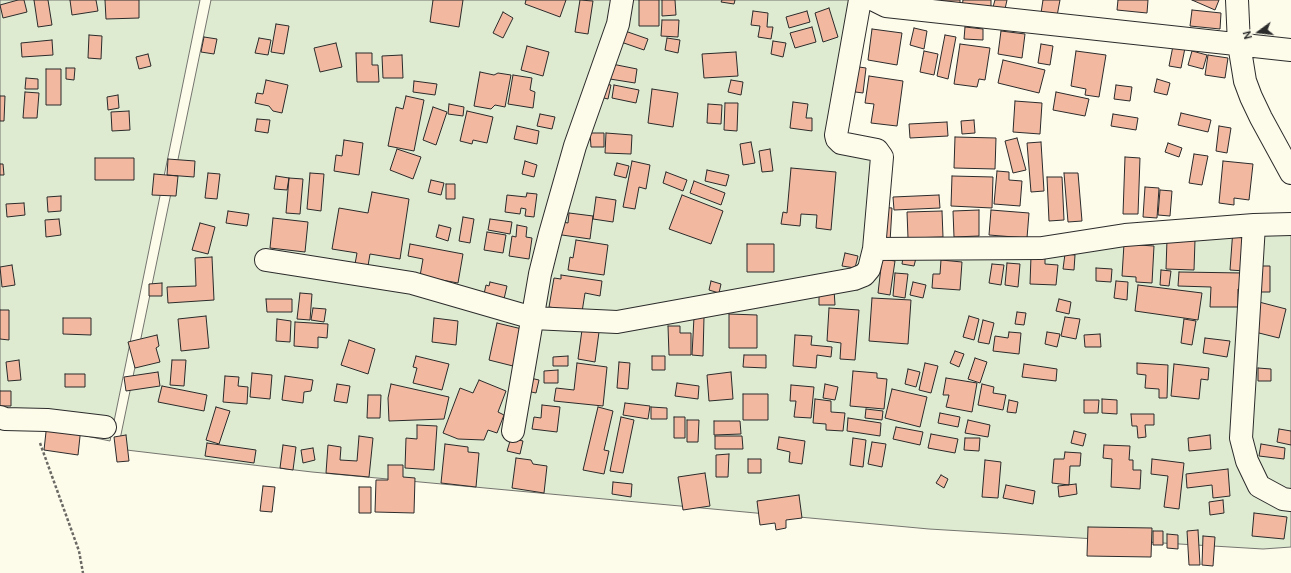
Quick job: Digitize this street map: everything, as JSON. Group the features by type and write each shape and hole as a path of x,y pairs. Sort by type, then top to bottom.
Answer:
{"street":[{"path":"513,431 540,274 550,234 578,138 618,24 622,0"},
{"path":"266,260 412,283 533,318 617,322 854,279 864,274 869,269 874,250 882,157 877,150 841,143 837,140 836,135 860,0"},
{"path":"874,0 886,6 1291,50"},
{"path":"1237,0 1239,44 1245,81 1251,98 1291,173"},
{"path":"874,250 1042,248 1125,235 1254,225 1291,224"},
{"path":"1254,225 1241,438 1246,461 1259,486 1283,499 1291,500"},
{"path":"0,416 5,419 48,420 105,427"}],"path":[{"path":"24,419 34,425 79,551 82,573"}],"green space":[{"path":"0,0 200,0 110,441 34,425 0,409"},
{"path":"211,0 855,0 833,132 876,159 867,254 1291,229 1291,547 1263,549 929,529 312,472 118,449"}],"building":[{"path":"18,0 24,0 27,12 3,18 0,5"},
{"path":"34,0 48,0 52,25 38,27"},
{"path":"70,0 96,0 98,11 72,15"},
{"path":"105,0 139,0 139,18 106,19"},
{"path":"433,0 463,0 459,27 430,22"},
{"path":"526,0 566,0 560,17 525,4"},
{"path":"580,0 593,1 588,34 575,32"},
{"path":"639,0 659,0 659,26 639,26"},
{"path":"662,0 675,0 676,15 662,16"},
{"path":"722,0 735,0 734,4 721,2"},
{"path":"934,0 960,0 960,6 934,2"},
{"path":"963,0 991,0 991,9 962,7"},
{"path":"995,0 1007,0 1005,9 993,7"},
{"path":"1043,0 1060,0 1057,16 1041,13"},
{"path":"1118,0 1148,0 1147,13 1117,10"},
{"path":"1192,0 1219,0 1215,10"},
{"path":"829,8 838,37 823,42 815,13"},
{"path":"1192,10 1221,13 1220,29 1190,26"},
{"path":"753,11 768,13 767,27 773,27 771,39 758,37 760,26 751,25"},
{"path":"807,11 810,22 789,28 786,17"},
{"path":"503,12 513,18 503,38 493,33"},
{"path":"662,20 679,20 678,37 661,36"},
{"path":"276,24 289,26 284,54 271,52"},
{"path":"812,27 816,42 795,48 790,33"},
{"path":"965,27 983,29 983,40 964,39"},
{"path":"914,28 927,31 924,49 910,45"},
{"path":"872,29 902,33 897,65 868,60"},
{"path":"625,31 648,39 644,50 621,42"},
{"path":"1001,31 1025,34 1022,58 998,54"},
{"path":"89,35 102,36 101,59 88,58"},
{"path":"945,35 956,37 948,79 937,76"},
{"path":"204,37 217,39 214,54 201,52"},
{"path":"259,38 271,40 268,55 255,53"},
{"path":"667,38 680,40 678,53 665,50"},
{"path":"52,40 53,55 22,57 21,43"},
{"path":"773,41 786,43 783,57 771,54"},
{"path":"336,43 342,67 320,72 314,48"},
{"path":"960,44 990,48 985,80 979,79 977,87 954,84"},
{"path":"1041,44 1053,46 1050,65 1038,63"},
{"path":"527,46 549,52 543,76 521,70"},
{"path":"1173,46 1185,48 1181,68 1169,66"},
{"path":"924,51 938,54 934,75 920,72"},
{"path":"1076,51 1106,55 1099,97 1085,95 1086,89 1071,86"},
{"path":"1192,51 1207,55 1203,69 1188,65"},
{"path":"736,52 738,76 704,78 702,54"},
{"path":"356,53 372,53 372,65 378,65 379,82 357,82"},
{"path":"148,54 151,66 139,69 136,57"},
{"path":"402,55 403,78 383,78 382,56"},
{"path":"1208,55 1228,58 1225,78 1205,75"},
{"path":"1003,60 1045,70 1039,93 998,83"},
{"path":"612,64 637,69 635,83 610,79"},
{"path":"852,66 866,68 863,93 848,91"},
{"path":"66,68 75,68 74,80 66,79"},
{"path":"46,69 61,69 61,105 46,105"},
{"path":"480,72 494,75 498,73 511,75 505,107 495,105 491,109 474,106"},
{"path":"513,75 532,78 530,90 535,92 533,108 508,104"},
{"path":"869,76 903,81 897,126 871,123 874,104 865,103"},
{"path":"26,78 38,79 38,89 25,89"},
{"path":"1157,79 1170,83 1167,95 1154,92"},
{"path":"266,80 288,85 282,113 273,111 269,106 255,103 257,93 263,94"},
{"path":"731,80 743,82 741,95 728,92"},
{"path":"414,81 437,84 435,95 413,92"},
{"path":"598,83 611,85 608,99 596,96"},
{"path":"614,85 639,90 636,103 612,98"},
{"path":"1116,85 1132,87 1130,101 1114,99"},
{"path":"652,89 678,93 673,127 648,123"},
{"path":"25,92 39,93 37,118 23,118"},
{"path":"1056,92 1089,99 1085,116 1053,110"},
{"path":"118,95 119,108 108,110 107,97"},
{"path":"0,96 5,96 4,121 0,121"},
{"path":"406,96 424,100 414,151 388,146 396,107 403,109"},
{"path":"1015,101 1042,103 1040,134 1013,132"},
{"path":"793,102 808,104 806,118 812,118 812,131 790,128"},
{"path":"725,103 738,103 737,131 724,130"},
{"path":"449,104 464,107 463,116 448,114"},
{"path":"708,104 722,105 721,124 707,123"},
{"path":"433,107 447,112 436,145 423,140"},
{"path":"129,111 130,130 112,131 111,112"},
{"path":"467,111 493,117 487,143 473,140 472,144 460,141"},
{"path":"1181,113 1211,120 1208,132 1178,125"},
{"path":"540,114 555,117 552,129 537,126"},
{"path":"1113,114 1138,118 1136,130 1111,126"},
{"path":"257,119 270,120 268,133 255,131"},
{"path":"974,120 975,133 962,134 961,121"},
{"path":"947,122 948,136 910,138 909,124"},
{"path":"517,126 539,131 537,144 514,139"},
{"path":"1219,126 1231,128 1227,153 1216,151"},
{"path":"590,133 604,133 604,147 591,147"},
{"path":"606,133 632,135 631,154 605,153"},
{"path":"955,137 996,138 995,169 954,168"},
{"path":"1017,138 1026,170 1013,173 1005,141"},
{"path":"344,140 363,143 359,175 334,171 336,155 342,156"},
{"path":"751,142 755,163 743,165 740,144"},
{"path":"1041,142 1044,191 1031,192 1027,143"},
{"path":"1168,143 1182,148 1179,157 1165,152"},
{"path":"397,149 421,157 413,179 390,170"},
{"path":"770,149 773,171 762,172 759,151"},
{"path":"1194,154 1208,156 1202,185 1189,183"},
{"path":"1125,157 1140,158 1138,214 1123,214"},
{"path":"95,158 134,158 134,180 95,180"},
{"path":"168,159 195,161 194,177 167,175"},
{"path":"525,161 537,165 534,177 522,174"},
{"path":"632,161 650,165 646,189 639,187 635,209 623,207"},
{"path":"1223,161 1253,164 1249,200 1234,198 1234,205 1219,203"},
{"path":"617,163 629,166 626,178 614,175"},
{"path":"0,164 3,164 4,175 0,175"},
{"path":"791,168 836,172 831,230 816,228 817,215 801,214 800,226 781,224 783,212 787,213"},
{"path":"707,170 729,175 726,186 705,181"},
{"path":"997,171 1009,172 1009,180 1022,181 1020,206 994,204"},
{"path":"666,172 687,180 683,191 663,183"},
{"path":"208,173 220,174 217,199 205,198"},
{"path":"310,173 324,174 321,211 307,209"},
{"path":"1064,173 1078,173 1082,221 1068,222"},
{"path":"154,174 178,176 176,196 152,195"},
{"path":"276,176 289,178 287,190 274,189"},
{"path":"952,176 993,177 992,208 951,206"},
{"path":"1047,177 1062,177 1064,220 1049,221"},
{"path":"289,178 303,179 300,214 286,213"},
{"path":"431,180 444,183 441,195 428,192"},
{"path":"694,181 725,193 721,205 690,193"},
{"path":"446,184 455,184 455,199 446,199"},
{"path":"1145,187 1159,188 1157,218 1143,217"},
{"path":"1160,190 1172,191 1170,216 1158,215"},
{"path":"372,192 409,199 400,259 370,254 368,266 355,264 357,253 332,249 339,208 368,213"},
{"path":"527,193 537,194 534,217 525,216 526,209 521,208 520,214 505,212 507,195 526,197"},
{"path":"682,195 723,211 711,244 669,229"},
{"path":"939,195 940,208 894,210 893,197"},
{"path":"61,196 61,211 48,212 47,197"},
{"path":"596,197 616,200 613,222 593,219"},
{"path":"24,203 25,215 7,217 6,204"},
{"path":"879,207 892,208 890,242 877,241"},
{"path":"979,210 979,236 954,237 953,211"},
{"path":"991,210 1029,213 1027,238 989,235"},
{"path":"228,211 249,214 247,226 226,223"},
{"path":"942,211 943,237 908,238 907,212"},
{"path":"569,213 593,216 590,239 555,234 557,221 568,223"},
{"path":"463,217 474,219 470,243 459,241"},
{"path":"273,218 308,222 305,252 270,248"},
{"path":"59,219 61,235 46,237 45,220"},
{"path":"490,219 512,222 510,234 488,230"},
{"path":"200,223 215,227 208,254 192,250"},
{"path":"439,225 451,228 448,241 436,237"},
{"path":"517,225 527,227 526,237 532,238 529,259 509,256 512,236 516,237"},
{"path":"1233,229 1246,230 1245,271 1230,270"},
{"path":"487,232 506,235 503,253 484,250"},
{"path":"576,240 608,245 604,275 568,270 570,257 573,258"},
{"path":"1167,240 1195,240 1194,270 1166,269"},
{"path":"410,244 463,254 458,283 420,276 423,259 408,256"},
{"path":"747,244 774,244 774,272 747,272"},
{"path":"1124,244 1154,246 1152,283 1136,282 1136,277 1122,276"},
{"path":"904,251 917,254 914,266 902,264"},
{"path":"845,253 858,256 855,268 842,266"},
{"path":"1065,254 1075,255 1074,270 1063,269"},
{"path":"212,257 214,300 168,303 167,287 196,286 195,258"},
{"path":"1031,257 1045,258 1045,264 1058,265 1056,285 1030,284"},
{"path":"882,259 895,261 890,295 878,293"},
{"path":"941,260 962,262 960,290 932,288 933,274 940,274"},
{"path":"1007,263 1020,264 1018,287 1005,285"},
{"path":"992,264 1004,265 1001,285 989,283"},
{"path":"12,265 15,285 2,287 0,267"},
{"path":"1258,266 1270,266 1270,292 1258,292"},
{"path":"1096,268 1112,269 1111,282 1096,281"},
{"path":"1161,270 1171,271 1169,286 1160,285"},
{"path":"1179,272 1243,273 1243,289 1238,289 1238,307 1210,307 1211,287 1178,286"},
{"path":"895,273 908,274 905,298 893,296"},
{"path":"561,275 602,281 600,296 585,293 582,312 549,307 554,278 561,279"},
{"path":"711,281 721,284 719,293 709,290"},
{"path":"1116,281 1128,282 1127,300 1114,298"},
{"path":"490,282 507,286 504,299 484,294 486,285 489,286"},
{"path":"913,282 926,285 923,298 910,295"},
{"path":"162,283 162,296 149,296 149,284"},
{"path":"1138,285 1202,293 1198,320 1135,311"},
{"path":"819,289 834,289 835,305 819,305"},
{"path":"300,293 312,294 310,320 297,319"},
{"path":"872,298 911,300 908,344 869,341"},
{"path":"266,299 292,299 292,312 267,312"},
{"path":"1059,299 1071,302 1069,314 1056,311"},
{"path":"1259,302 1286,309 1279,338 1251,331"},
{"path":"313,308 326,309 324,322 311,320"},
{"path":"829,308 859,310 855,360 840,359 841,343 827,341"},
{"path":"0,310 9,310 9,340 0,339"},
{"path":"1017,312 1026,313 1024,325 1015,324"},
{"path":"729,314 757,315 757,348 729,348"},
{"path":"206,316 209,348 181,351 178,319"},
{"path":"969,316 979,319 974,340 963,337"},
{"path":"694,317 704,317 703,356 692,355"},
{"path":"1065,317 1080,319 1076,339 1061,336"},
{"path":"63,318 91,318 91,335 63,334"},
{"path":"434,318 458,321 456,345 432,342"},
{"path":"277,319 291,321 290,342 276,341"},
{"path":"1184,319 1196,321 1192,345 1181,343"},
{"path":"983,320 994,323 989,344 978,342"},
{"path":"295,322 328,324 327,338 318,337 318,348 294,346"},
{"path":"497,323 522,329 513,366 489,360"},
{"path":"668,326 680,326 680,333 691,333 691,355 669,355"},
{"path":"582,330 599,332 595,362 578,359"},
{"path":"1009,332 1021,333 1019,354 993,351 995,336 1008,338"},
{"path":"1047,332 1060,334 1057,347 1045,344"},
{"path":"1100,334 1101,347 1085,347 1084,335"},
{"path":"157,335 159,346 156,348 160,362 135,368 128,342"},
{"path":"795,335 812,336 811,345 832,347 831,357 817,355 816,368 793,366"},
{"path":"1205,338 1230,341 1227,357 1203,353"},
{"path":"349,340 375,349 368,374 341,365"},
{"path":"955,351 964,354 959,367 950,363"},
{"path":"744,355 766,355 766,368 743,367"},
{"path":"416,356 449,364 442,390 413,383 417,368 413,367"},
{"path":"568,356 568,366 553,366 553,357"},
{"path":"652,356 665,356 665,370 652,370"},
{"path":"975,358 987,362 980,383 968,379"},
{"path":"19,360 21,380 8,381 6,362"},
{"path":"172,360 186,360 184,386 170,385"},
{"path":"619,362 630,363 628,389 617,388"},
{"path":"577,363 607,367 603,406 554,401 556,388 574,390"},
{"path":"925,363 938,366 931,393 919,390"},
{"path":"1137,363 1168,365 1167,398 1159,398 1159,389 1145,388 1146,375 1137,374"},
{"path":"1024,364 1057,369 1056,381 1022,377"},
{"path":"1174,364 1209,368 1208,380 1201,379 1199,399 1171,396"},
{"path":"1258,368 1271,369 1271,381 1258,381"},
{"path":"908,369 920,372 916,387 905,384"},
{"path":"558,370 558,383 544,383 544,371"},
{"path":"853,371 877,373 877,378 887,379 884,409 850,406"},
{"path":"158,372 160,386 126,391 124,377"},
{"path":"731,372 733,399 709,401 707,375"},
{"path":"252,373 272,375 270,399 250,397"},
{"path":"65,374 85,374 85,387 65,387"},
{"path":"225,376 239,377 238,386 248,387 247,404 223,402"},
{"path":"285,376 313,380 311,391 304,392 303,403 282,400"},
{"path":"530,378 539,380 536,393 527,391"},
{"path":"946,378 977,383 972,412 946,407 949,395 943,395"},
{"path":"479,380 506,391 498,412 504,415 497,433 488,430 484,440 458,439 443,433 460,388 473,393"},
{"path":"677,383 699,386 698,399 675,396"},
{"path":"337,384 350,386 347,403 334,401"},
{"path":"391,384 449,397 444,419 389,421 388,398"},
{"path":"825,384 838,387 835,400 823,398"},
{"path":"982,384 994,387 993,393 1006,395 1003,410 978,405"},
{"path":"791,385 814,387 811,418 794,417 796,401 790,401"},
{"path":"162,386 207,395 204,411 158,402"},
{"path":"892,389 927,397 920,427 885,418"},
{"path":"0,391 11,391 11,406 0,406"},
{"path":"743,394 768,394 768,420 743,420"},
{"path":"368,395 381,395 380,418 367,418"},
{"path":"815,399 831,401 831,412 845,413 843,431 826,430 826,424 813,423"},
{"path":"1102,399 1117,400 1117,414 1102,413"},
{"path":"1009,400 1018,402 1016,413 1007,412"},
{"path":"1084,400 1099,400 1098,413 1084,413"},
{"path":"625,403 650,406 648,419 623,415"},
{"path":"542,405 560,407 557,432 532,429 534,417 541,418"},
{"path":"216,407 230,411 219,444 206,440"},
{"path":"598,407 613,411 604,450 609,451 604,474 583,470"},
{"path":"651,407 667,408 667,419 651,419"},
{"path":"866,409 883,411 882,420 865,418"},
{"path":"940,413 960,417 958,427 938,423"},
{"path":"1131,414 1154,414 1154,425 1145,425 1146,437 1138,438 1137,426 1132,426"},
{"path":"621,417 634,420 623,473 610,471"},
{"path":"674,417 685,417 685,438 674,438"},
{"path":"848,418 881,423 880,436 847,431"},
{"path":"687,420 699,420 698,442 687,442"},
{"path":"968,420 990,425 988,437 965,433"},
{"path":"714,421 740,421 741,434 714,435"},
{"path":"47,423 81,427 78,455 44,450"},
{"path":"417,425 437,426 434,470 405,468 406,438 417,439"},
{"path":"896,427 923,432 920,445 893,439"},
{"path":"1279,429 1291,431 1291,445 1277,442"},
{"path":"1074,431 1086,434 1083,446 1071,443"},
{"path":"931,434 958,439 955,453 928,448"},
{"path":"126,435 129,461 117,462 114,437"},
{"path":"1210,435 1211,449 1189,451 1188,438"},
{"path":"359,436 373,438 369,477 326,473 328,445 341,447 340,460 357,461"},
{"path":"715,436 742,436 743,449 715,449"},
{"path":"779,437 805,441 802,464 789,462 790,452 777,449"},
{"path":"511,438 523,441 520,454 507,451"},
{"path":"853,438 866,440 863,467 850,465"},
{"path":"965,438 980,438 979,451 964,450"},
{"path":"872,442 886,444 882,467 868,464"},
{"path":"207,443 256,450 254,463 205,456"},
{"path":"445,444 468,447 468,452 479,453 476,487 441,483"},
{"path":"1261,444 1285,448 1284,459 1259,456"},
{"path":"283,445 296,447 293,470 280,468"},
{"path":"1104,445 1130,446 1129,460 1133,460 1133,470 1141,470 1140,489 1111,487 1112,459 1103,458"},
{"path":"313,448 315,460 303,463 301,450"},
{"path":"1065,452 1081,453 1080,466 1070,466 1069,485 1052,483 1054,459 1064,459"},
{"path":"729,454 728,477 716,477 716,455"},
{"path":"516,458 531,460 533,464 547,466 544,493 512,488"},
{"path":"748,459 761,459 761,473 748,473"},
{"path":"1152,459 1184,463 1179,509 1164,507 1168,476 1151,474"},
{"path":"985,460 1001,462 998,498 982,497"},
{"path":"388,465 403,465 403,477 415,478 414,513 375,512 376,480 388,480"},
{"path":"1228,469 1230,496 1213,498 1212,485 1187,488 1186,474"},
{"path":"705,473 710,506 683,510 678,477"},
{"path":"941,475 948,479 944,488 936,483"},
{"path":"613,482 632,484 631,497 612,494"},
{"path":"1076,484 1077,494 1059,497 1058,486"},
{"path":"1006,485 1035,491 1033,504 1003,498"},
{"path":"263,486 275,487 272,512 260,511"},
{"path":"359,487 371,487 371,513 359,513"},
{"path":"799,495 802,518 786,520 786,528 776,530 775,523 760,525 757,501"},
{"path":"1223,500 1224,513 1210,515 1209,502"},
{"path":"1254,513 1287,517 1284,539 1252,536"},
{"path":"1088,527 1152,528 1151,557 1087,556"},
{"path":"1198,530 1200,565 1189,565 1187,531"},
{"path":"1153,531 1163,531 1163,545 1153,545"},
{"path":"1167,534 1178,535 1178,549 1167,548"},
{"path":"1203,536 1215,537 1213,566 1202,565"}]}
